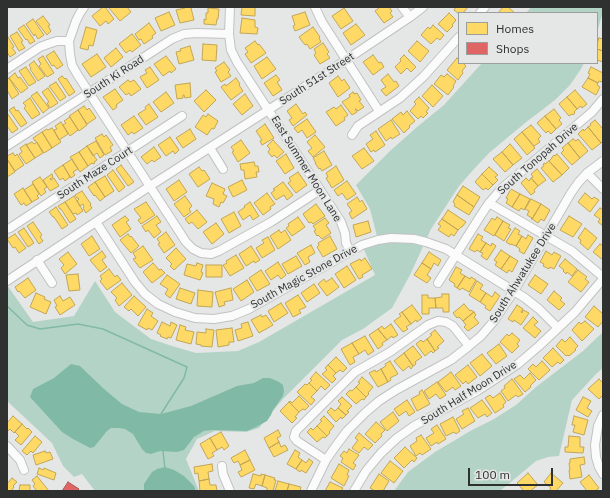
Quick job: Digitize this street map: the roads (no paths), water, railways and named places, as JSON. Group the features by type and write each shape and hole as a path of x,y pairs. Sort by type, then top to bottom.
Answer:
{"street":[{"path":"84,7 76,22 69,41 72,65 186,242 193,249 201,254 211,254 219,251 272,222 320,190"},
{"name":"East Summer Moon Lane","path":"230,7 229,34 231,50 237,62 341,222 345,233 346,243 350,251"},
{"path":"315,7 322,22 379,111"},
{"path":"402,7 410,17"},
{"name":"South 51st Street","path":"7,281 150,186 346,60 410,17 422,7"},
{"name":"South Ki Road","path":"7,146 172,39 184,34 229,34"},
{"path":"352,135 358,126 400,98 411,88 424,76 458,38"},
{"path":"7,69 40,47 57,41 69,41"},
{"name":"South Tonopah Drive","path":"438,283 455,254 489,203 502,188 592,112 603,99"},
{"name":"South Maze Court","path":"7,229 182,116"},
{"path":"210,148 223,170"},
{"name":"South Ahwatukee Drive","path":"311,491 326,460 347,431 364,413 396,390 451,360 481,336 494,321 514,291 578,182 603,161"},
{"path":"587,173 603,189"},
{"path":"489,203 572,251 603,278"},
{"name":"South Magic Stone Drive","path":"96,222 134,282 145,294 158,304 175,312 195,318 214,319 232,316 362,245 391,238 414,239 446,249 525,298 540,309 558,328"},
{"path":"37,260 52,282"},
{"name":"South Half Moon Drive","path":"354,491 366,471 381,453 397,438 414,426 477,391 528,355 575,312 603,278"},
{"path":"326,460 297,441 294,437 296,431 355,372 390,352 428,325 438,321 446,322 453,326 469,346"},
{"path":"603,415 598,426 595,445 597,462 603,474"},
{"path":"7,446 20,460 24,470"},
{"path":"222,466 223,474 230,491"}],"waterway":[{"path":"7,306 27,325 40,329 78,324 103,329 187,367 184,378 160,416"},
{"path":"163,451 165,469"}]}
